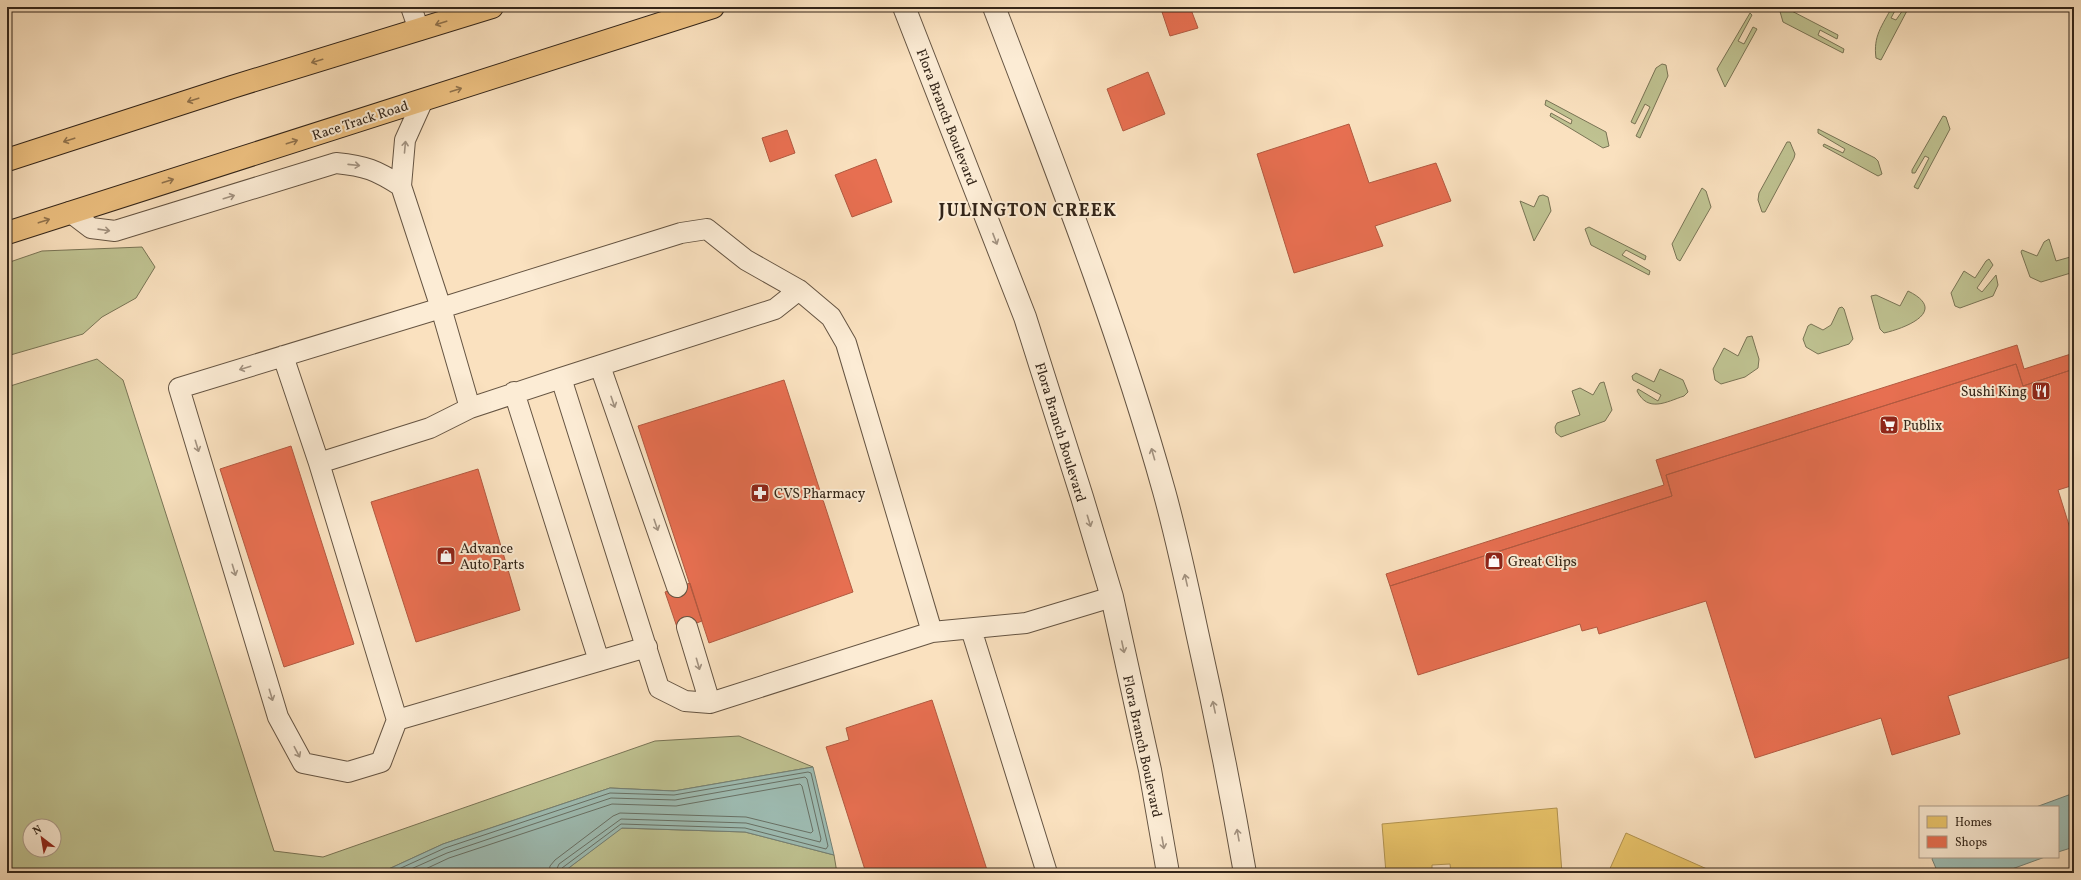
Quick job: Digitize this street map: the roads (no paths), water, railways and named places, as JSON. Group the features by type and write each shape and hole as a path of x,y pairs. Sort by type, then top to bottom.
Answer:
{"main road":[{"path":"7,160 232,87 492,7"},
{"name":"Race Track Road","path":"7,233 713,7"}],"street":[{"name":"Flora Branch Boulevard","path":"904,7 1025,317 1112,597 1150,770 1168,873"},
{"path":"994,7 1087,250 1133,384 1165,492 1224,755 1245,873"}],"lane":[{"path":"411,7 419,30"},
{"path":"423,100 405,140 401,186 441,308 470,408"},
{"path":"70,212 91,228 115,231 336,164 358,165 375,170 401,186"},
{"path":"283,356 319,463 397,720 381,762 348,772 303,763 278,717 179,388 681,233 707,230 746,260 799,290 831,317 846,343 932,632"},
{"path":"319,463 430,428 470,408 514,392 600,366 774,309 799,290"},
{"path":"600,366 677,587"},
{"path":"561,378 647,646 659,688 685,701 710,703 932,632 1026,623 1112,597"},
{"path":"514,392 599,661"},
{"path":"687,627 710,703"},
{"path":"971,629 1047,873"},
{"path":"397,720 647,646"}],"water":[{"path":"813,767 834,855 745,832 622,828 562,873 380,873 443,844 610,788 674,791"},
{"path":"2074,793 2074,847 2059,852 2059,806 2039,806"},
{"path":"2042,858 2001,873 1938,873 1932,859"}],"place":[{"name":"Sushi King","path":"2041,391"},
{"name":"Publix","path":"1889,425"},
{"name":"CVS Pharmacy","path":"760,493"},
{"name":"Advance Auto Parts","path":"446,556"},
{"name":"Great Clips","path":"1494,561"}],"district":[{"name":"JULINGTON CREEK","path":"1028,210"}]}
